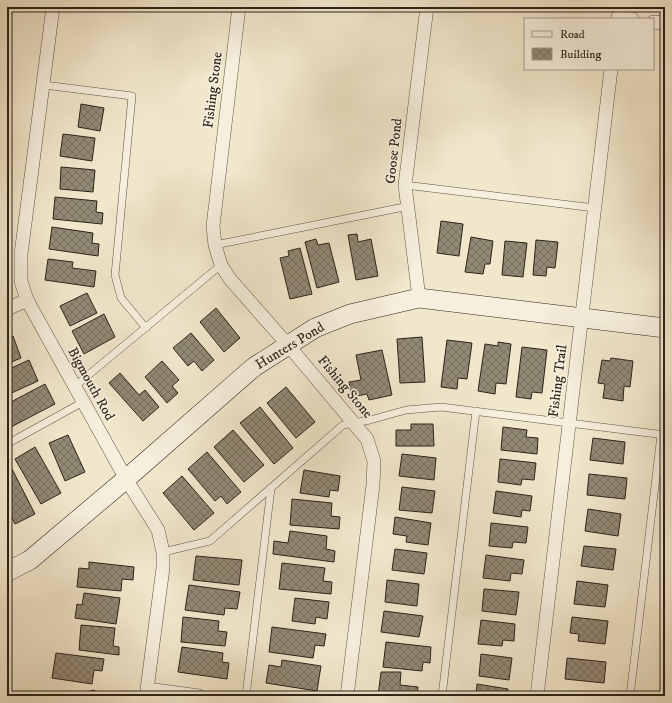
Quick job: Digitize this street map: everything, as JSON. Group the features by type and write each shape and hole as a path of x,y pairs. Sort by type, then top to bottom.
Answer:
{"street":[{"name":"Bigmouth Rod","path":"53,7 21,254 21,281 27,300 74,387 126,479 158,530 163,552 163,568 147,690 199,696"},
{"name":"Fishing Stone","path":"239,7 213,226 215,245 221,265 230,279 367,439 374,461 373,485 347,696"},
{"name":"Goose Pond","path":"419,298 406,185 427,7"},
{"path":"618,14 629,18"},
{"path":"654,22 665,23"},
{"name":"Fishing Trail","path":"537,696 611,70"},
{"name":"Hunters Pond","path":"7,572 30,560 126,479 254,367 315,328 350,314 419,298 665,328"},
{"path":"7,309 27,300"}],"lane":[{"path":"44,85 132,96 115,275 121,298 146,328"},
{"path":"406,185 595,208"},
{"path":"215,245 409,206"},
{"path":"74,387 221,265"},
{"path":"7,444 83,402"},
{"path":"163,552 210,542 342,425 355,424 406,410 440,407 663,435 630,696"},
{"path":"442,696 476,411"},
{"path":"246,696 271,488"}],"building":[{"path":"81,104 104,108 100,131 78,127"},
{"path":"63,134 95,138 92,161 60,156"},
{"path":"61,167 95,170 93,192 60,189"},
{"path":"55,197 97,201 96,212 103,213 102,224 53,219"},
{"path":"441,221 463,224 459,256 437,253"},
{"path":"52,227 93,233 92,243 99,244 98,256 49,249"},
{"path":"357,234 358,242 371,239 378,276 356,280 348,235"},
{"path":"471,237 493,241 490,264 485,264 483,274 465,272"},
{"path":"316,239 318,245 329,243 339,282 317,288 305,242"},
{"path":"536,240 558,242 555,268 547,267 546,276 533,275"},
{"path":"505,241 527,243 523,277 502,275"},
{"path":"300,248 312,294 290,299 280,258 289,256 288,251"},
{"path":"48,259 73,262 72,268 96,271 94,287 45,280"},
{"path":"87,293 97,313 70,326 60,306"},
{"path":"216,308 240,338 224,352 200,322"},
{"path":"104,314 115,337 84,354 72,331"},
{"path":"191,333 214,360 202,371 194,361 188,366 173,348"},
{"path":"13,336 21,358 7,364 7,338"},
{"path":"422,337 425,382 400,383 397,339"},
{"path":"447,340 472,343 467,379 458,378 457,389 441,387"},
{"path":"498,342 511,344 506,384 496,383 495,394 478,391 485,344 498,346"},
{"path":"522,347 547,350 542,393 532,392 531,399 516,397"},
{"path":"382,350 392,395 369,400 367,394 352,397 349,382 361,380 356,355"},
{"path":"611,358 633,361 630,387 624,386 623,401 603,398 605,384 598,383 602,360 610,361"},
{"path":"29,360 38,381 7,395 7,370"},
{"path":"162,361 179,380 172,386 178,393 167,403 145,377"},
{"path":"120,373 139,395 145,390 159,407 143,421 109,383"},
{"path":"45,384 55,404 9,428 7,425 7,404"},
{"path":"286,387 315,422 296,438 267,403"},
{"path":"260,407 293,448 274,464 240,423"},
{"path":"411,424 433,424 434,446 396,446 396,430 411,430"},
{"path":"503,427 527,430 526,437 538,438 537,454 501,450"},
{"path":"233,430 264,465 244,482 214,447"},
{"path":"68,435 85,472 65,481 49,443"},
{"path":"593,438 625,442 623,464 590,460"},
{"path":"35,447 61,493 41,504 15,459"},
{"path":"207,452 241,492 227,504 221,496 215,501 188,469"},
{"path":"402,454 436,458 434,480 399,476"},
{"path":"500,459 536,463 534,480 522,479 521,485 498,482"},
{"path":"11,467 35,514 15,524 7,508 7,468"},
{"path":"304,470 340,476 338,491 330,490 329,497 300,493"},
{"path":"589,474 627,478 625,499 587,495"},
{"path":"182,476 214,513 194,530 163,493"},
{"path":"402,487 435,491 432,513 399,510"},
{"path":"496,491 532,496 530,511 522,510 521,517 493,513"},
{"path":"292,499 332,503 331,516 340,517 339,529 290,525"},
{"path":"588,509 621,514 618,536 585,531"},
{"path":"395,517 431,523 428,545 406,542 407,536 393,534"},
{"path":"491,523 528,527 526,543 513,542 512,548 489,546"},
{"path":"290,531 327,536 326,549 335,551 334,562 273,554 274,541 288,543"},
{"path":"584,546 616,549 613,570 581,566"},
{"path":"395,549 427,553 424,574 392,570"},
{"path":"486,555 524,560 522,574 511,573 510,581 483,578"},
{"path":"196,556 242,560 239,585 193,580"},
{"path":"89,562 134,567 133,580 122,579 121,591 77,587 79,568 89,569"},
{"path":"282,563 325,568 323,581 332,582 331,594 279,589"},
{"path":"387,580 419,584 417,606 385,602"},
{"path":"577,581 608,585 605,607 574,604"},
{"path":"189,585 240,592 237,609 225,608 224,615 185,610"},
{"path":"484,589 519,592 516,615 482,611"},
{"path":"84,593 120,598 116,624 75,618 77,604 82,605"},
{"path":"295,598 329,602 327,619 316,617 315,624 292,621"},
{"path":"384,611 423,616 419,637 381,632"},
{"path":"183,617 219,621 218,631 227,632 225,646 181,642"},
{"path":"572,617 608,621 605,644 578,641 579,634 570,633"},
{"path":"481,620 515,624 514,641 503,640 502,646 478,644"},
{"path":"81,625 115,628 113,646 119,647 119,655 79,650"},
{"path":"272,627 326,634 324,646 315,645 313,658 269,652"},
{"path":"386,642 431,647 430,663 423,662 422,671 383,667"},
{"path":"182,647 223,653 222,662 229,663 227,679 178,672"},
{"path":"56,653 104,659 102,671 94,670 92,684 52,678"},
{"path":"481,654 512,658 509,680 479,676"},
{"path":"567,658 606,662 604,683 565,679"},
{"path":"282,660 321,666 317,691 266,683 269,665 281,667"},
{"path":"381,672 401,672 400,685 418,687 417,696 378,696"},
{"path":"477,684 508,689 507,696 461,696 462,692 476,694"},
{"path":"94,690 96,696 72,696"}]}
